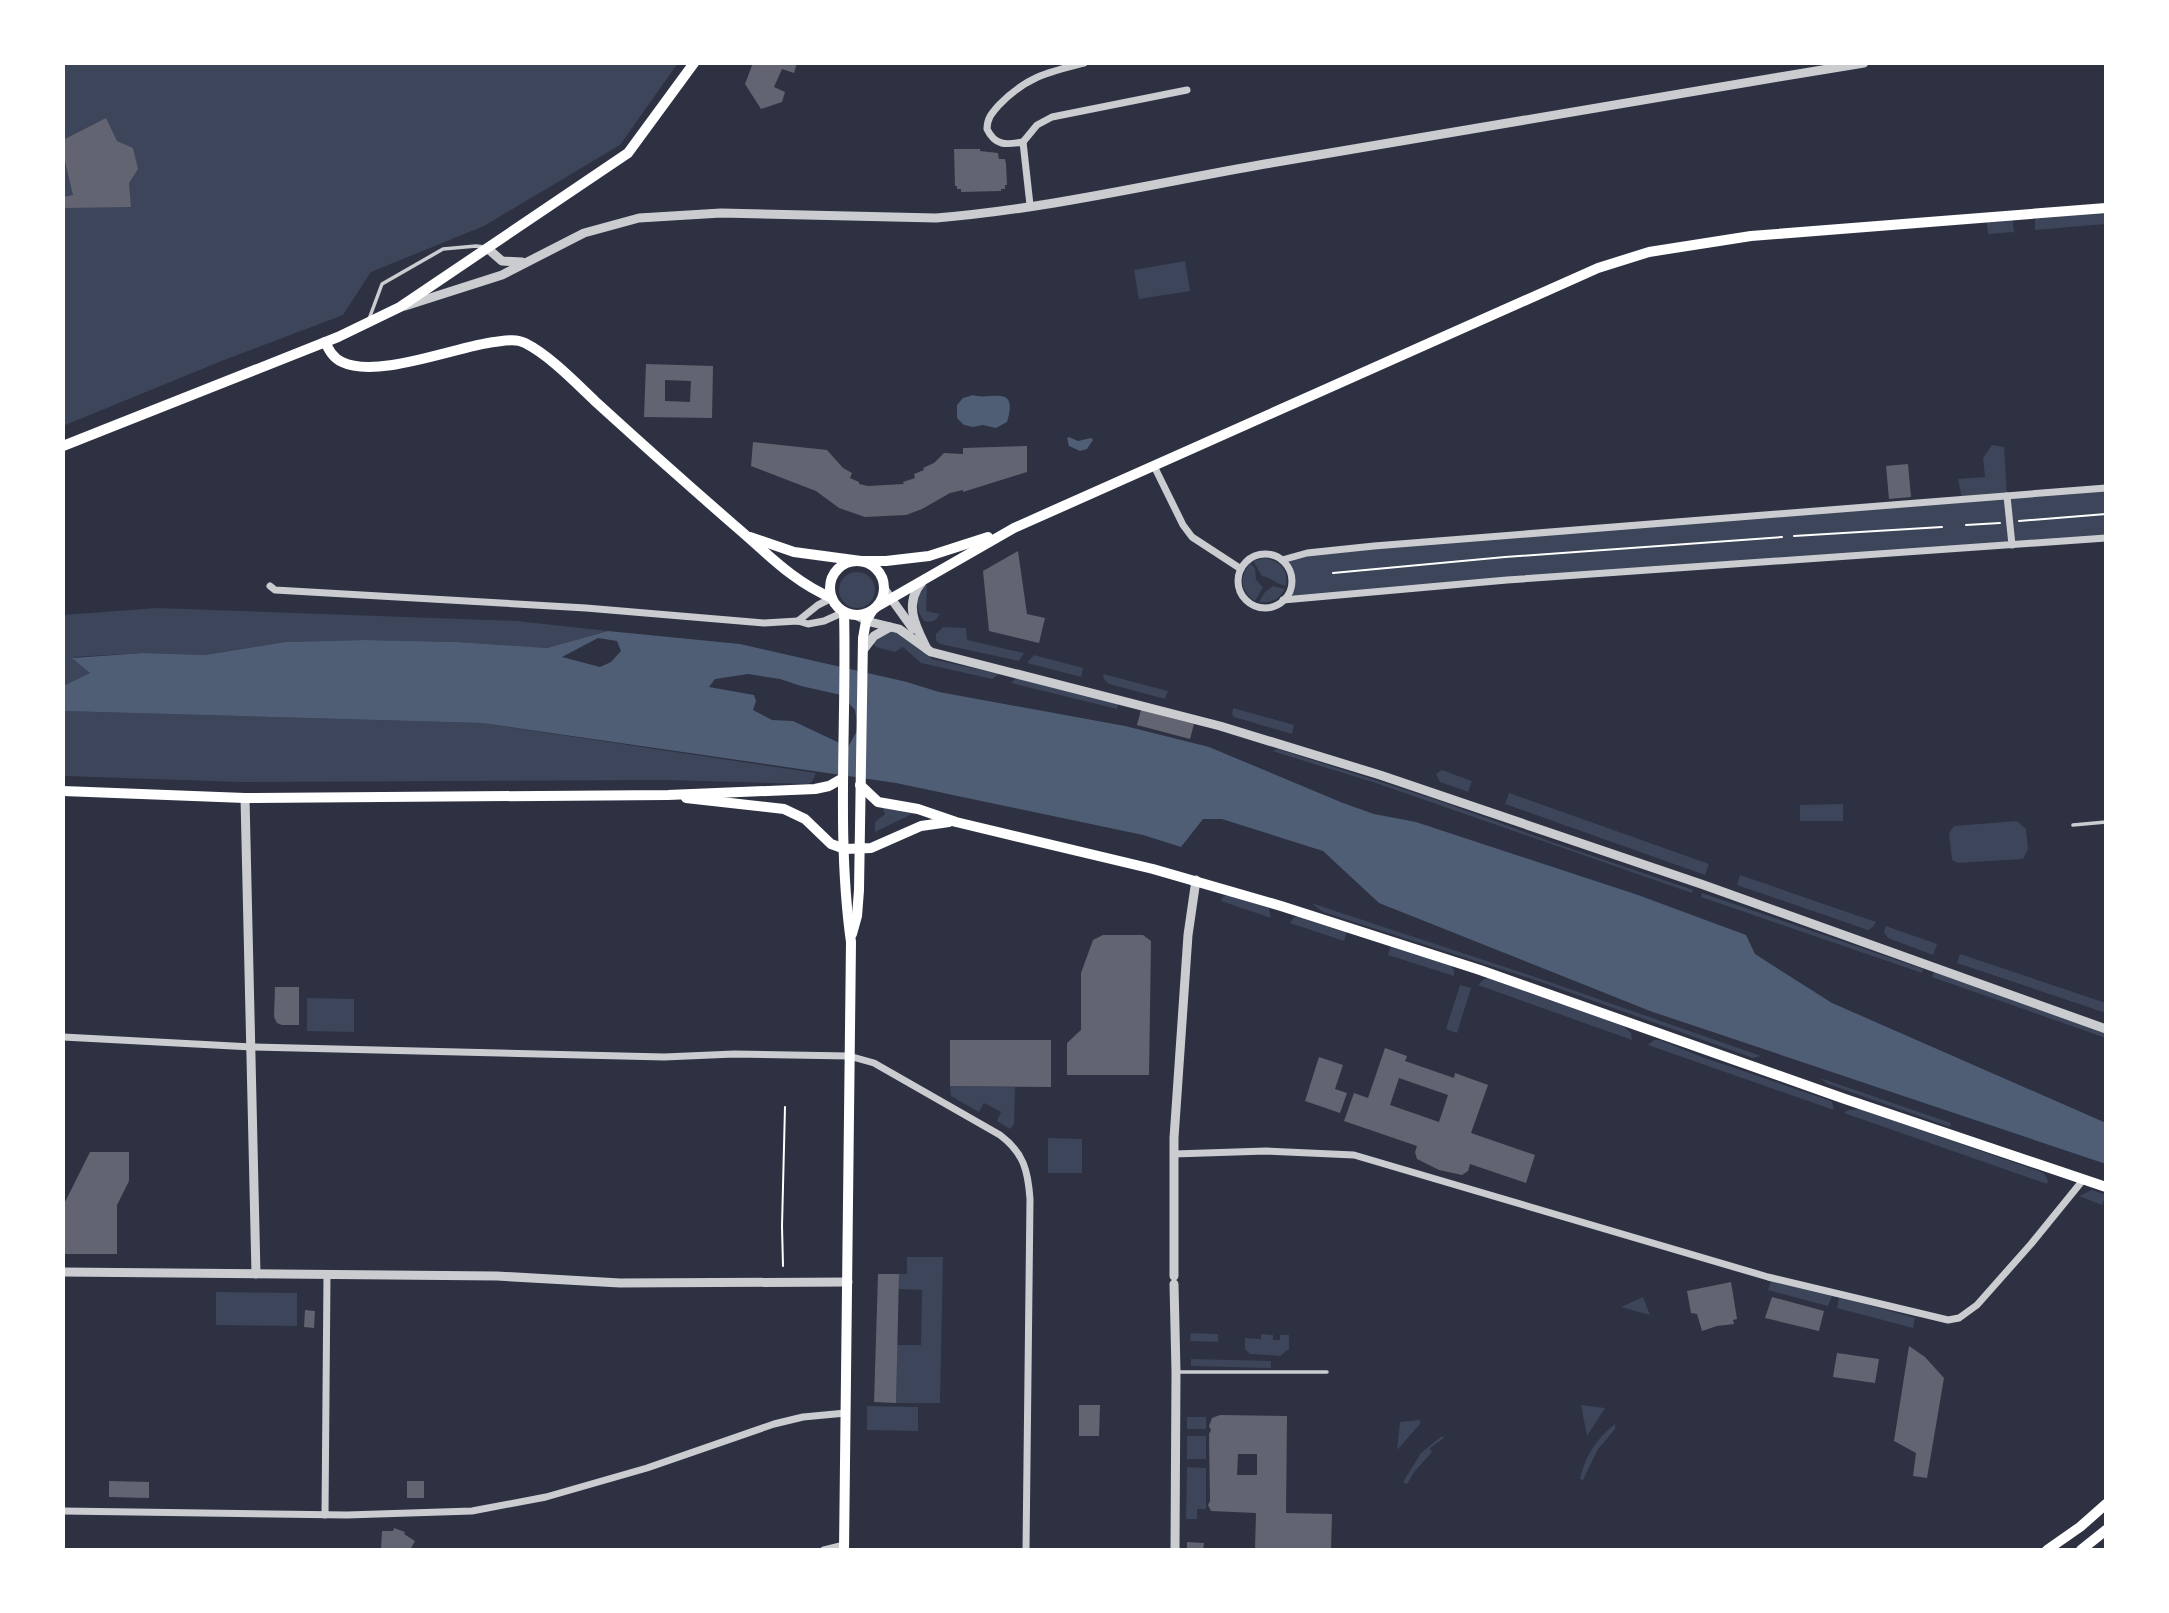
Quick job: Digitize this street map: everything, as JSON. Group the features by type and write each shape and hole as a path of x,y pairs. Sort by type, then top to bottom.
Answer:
{"main road":[{"path":"63,446 326,342 400,307 429,290 487,247 628,153 694,63"},
{"path":"850,942 857,916 860,849 863,638 872,613 888,594 925,578 1014,528 1598,268 1649,252 1751,236 2106,208"},
{"path":"326,342 330,351 343,362 366,366 398,363 479,344 517,340 526,343 567,375 692,491 781,567 814,591 832,598 848,614 872,613"},
{"path":"747,536 794,552 861,561 886,561 929,556 1014,528"},
{"path":"832,598 831,582 834,575 845,564 861,561 879,571 888,594"},
{"path":"844,1547 850,942 844,778 845,646 848,614"},
{"path":"63,791 245,798 668,795 815,789 829,786 844,778"},
{"path":"860,783 878,802 918,809 956,822 1196,880 1480,970 1833,1095 2106,1187"},
{"path":"668,795 784,809 805,819 831,844 845,849 871,848 921,826 956,822"},
{"path":"2047,1550 2080,1527 2106,1504"},
{"path":"2081,1550 2106,1530"}],"street":[{"path":"1084,63 1035,76 1013,91 991,114 987,129 994,141 1006,145 1023,142 1037,125 1052,117 1187,90"},
{"path":"400,307 502,275 584,233 609,224 651,216 721,213 936,218 1030,205 1864,63"},
{"path":"1023,142 1030,205"},
{"path":"487,247 502,261 524,262"},
{"path":"1154,466 1182,525 1192,537 1241,569"},
{"path":"1282,560 1307,553 1374,546 2106,488"},
{"path":"2007,496 2011,545"},
{"path":"1283,600 1507,580 2106,538"},
{"path":"1261,554 1282,560 1292,580 1283,600 1277,605 1261,607 1247,600 1238,585 1241,569 1250,559 1261,554"},
{"path":"925,578 916,591 912,614 928,651"},
{"path":"270,586 275,590 586,608 764,623 798,621 808,624 848,614"},
{"path":"888,594 928,651"},
{"path":"798,621 832,598"},
{"path":"872,613 890,627 907,634 928,651 1220,726 1380,775 1701,884 2106,1029"},
{"path":"863,651 874,636 890,627"},
{"path":"245,798 256,1274"},
{"path":"1175,1550 1177,1372 1174,1154 1188,935 1196,880"},
{"path":"63,1037 252,1047 664,1057 734,1054 849,1056 874,1063 1010,1143 1025,1164 1030,1199 1026,1550"},
{"path":"1174,1154 1266,1151 1354,1155 1768,1277 1948,1320 1959,1318 1977,1305 2084,1180"},
{"path":"63,1272 497,1276 620,1283 848,1282"},
{"path":"325,1515 327,1275"},
{"path":"63,1511 325,1515 453,1513 501,1507 648,1468 774,1424 803,1417 846,1413"},
{"path":"824,1550 844,1547"}],"lane":[{"path":"362,325 373,311 382,284 443,250 487,247"},
{"path":"2073,825 2106,822"},
{"path":"1177,1372 1327,1372"}],"path":[{"path":"1966,525 2106,514"},
{"path":"1794,536 1942,527"},
{"path":"1333,573 1505,556 1782,537"},
{"path":"783,1266 785,1107"}],"shaded area":[{"path":"63,63 678,63 620,145 484,226 371,272 343,315 63,426"},
{"path":"2106,208 2106,224 2035,230 2035,213"},
{"path":"2012,215 2014,232 1988,234 1986,217"},
{"path":"1185,261 1190,291 1139,299 1134,270"},
{"path":"973,395 1006,398 1010,410 1007,422 996,428 964,425 957,418 957,405 963,398"},
{"path":"1069,437 1078,441 1091,438 1093,440 1087,449 1080,451 1069,446"},
{"path":"1992,445 2004,447 2007,496 2106,488 2106,538 1283,600 1291,580 1282,560 1307,553 1962,499 1958,479 1985,477 1983,458"},
{"path":"1265,558 1275,561 1285,571 1286,586 1262,576 1253,561"},
{"path":"1250,563 1255,568 1256,580 1263,587 1255,601 1246,593 1243,583 1244,573"},
{"path":"857,572 870,577 875,590 870,603 857,608 844,603 839,590 844,577"},
{"path":"922,584 927,585 926,611 940,614 932,622 924,621 918,608"},
{"path":"1273,586 1285,589 1274,600 1259,602 1265,592"},
{"path":"157,608 517,621 608,631 547,648 458,642 364,640 285,642 205,655 143,653 73,657 90,673 63,686 63,615"},
{"path":"943,627 966,628 967,640 1024,653 1019,661 940,644 936,640 936,634"},
{"path":"889,630 911,639 932,659 999,674 992,679 921,663 903,647 895,652 876,647 872,642"},
{"path":"608,631 740,644 907,682 939,692 1125,726 1209,747 1374,814 1416,822 1638,895 1746,935 1755,954 1832,1003 2106,1123 2106,1164 1650,1011 1379,903 1323,851 1222,819 1203,819 1181,847 1143,835 896,783 482,723 63,711 63,686 90,673 72,658 143,653 205,655 285,642 364,640 458,642 547,648","holes":["598,638 617,641 621,651 611,662 600,667 562,657","748,674 780,679 841,695 855,710 858,729 848,747 793,721 772,720 753,710 756,701 754,695 709,687 715,679"]},
{"path":"1034,655 1083,668 1081,677 1027,663"},
{"path":"1103,674 1168,691 1165,699 1109,684"},
{"path":"1016,678 1118,704 1117,709 1011,683"},
{"path":"1233,708 1294,725 1292,734 1234,717"},
{"path":"63,711 482,723 816,773 812,782 807,784 667,780 241,782 63,776"},
{"path":"1278,749 1440,801 1693,890 1692,893 1376,783 1272,751"},
{"path":"1442,770 1472,781 1468,792 1440,782 1436,774"},
{"path":"1509,793 1709,864 1705,875 1505,804"},
{"path":"1843,804 1843,821 1800,821 1800,805"},
{"path":"882,807 914,813 875,832 875,822 885,814"},
{"path":"2017,821 2026,829 2028,849 2023,859 1958,863 1952,860 1949,833 1954,826"},
{"path":"1740,875 1876,922 1868,930 1737,885"},
{"path":"1702,893 1923,969 1922,973 1701,897"},
{"path":"1229,894 1269,907 1271,918 1221,901"},
{"path":"1311,903 1761,1056 1753,1058 1538,981 1323,912"},
{"path":"1301,915 1347,930 1344,941 1290,923 1293,918"},
{"path":"1886,926 1937,944 1933,955 1888,938 1884,932"},
{"path":"1391,945 1449,964 1454,970 1454,976 1388,955"},
{"path":"1960,954 2106,1003 2106,1013 1957,963"},
{"path":"1934,972 2106,1033 2106,1038 1932,977"},
{"path":"1490,977 1623,1026 1631,1033 1632,1040 1478,985"},
{"path":"1460,985 1471,988 1457,1033 1446,1029"},
{"path":"307,998 354,999 354,1032 307,1031"},
{"path":"1654,1040 1828,1100 1832,1102 1834,1110 1648,1045"},
{"path":"1820,1078 1951,1123 1950,1127 1828,1084"},
{"path":"950,1086 1015,1087 1014,1124 1010,1129 997,1121 1001,1112 984,1103 979,1112 951,1096"},
{"path":"1860,1109 2044,1173 2047,1184 1844,1113"},
{"path":"1048,1138 1082,1139 1082,1173 1048,1173"},
{"path":"2092,1190 2106,1195 2102,1205 2079,1196"},
{"path":"907,1257 943,1257 940,1403 896,1403 897,1345 921,1345 922,1290 899,1289 899,1274 907,1274"},
{"path":"1771,1281 1832,1296 1828,1306 1768,1290"},
{"path":"216,1292 297,1293 297,1326 216,1325"},
{"path":"1643,1297 1650,1315 1621,1307"},
{"path":"1839,1297 1915,1318 1913,1328 1837,1308"},
{"path":"1191,1333 1218,1334 1218,1342 1190,1341"},
{"path":"1261,1334 1273,1335 1273,1340 1280,1340 1280,1335 1289,1335 1289,1349 1280,1356 1250,1354 1245,1349 1245,1338 1261,1339"},
{"path":"1191,1359 1271,1361 1271,1368 1191,1366"},
{"path":"1581,1405 1605,1408 1587,1436"},
{"path":"867,1406 918,1407 918,1431 867,1430"},
{"path":"1187,1417 1206,1417 1206,1429 1187,1429"},
{"path":"1420,1420 1420,1424 1397,1450 1400,1422"},
{"path":"1615,1424 1615,1429 1598,1449 1583,1480 1580,1479 1592,1448"},
{"path":"1187,1436 1206,1436 1206,1459 1187,1459"},
{"path":"1442,1436 1444,1438 1430,1448 1432,1452 1407,1484 1403,1482 1421,1453"},
{"path":"1187,1467 1206,1468 1206,1509 1197,1509 1197,1519 1186,1519"}],"building":[{"path":"753,63 797,63 794,73 782,69 774,87 785,92 782,102 761,109 745,84"},
{"path":"106,118 117,141 133,148 138,169 129,183 131,207 63,208 63,197 73,195 63,153 63,140"},
{"path":"954,149 980,149 998,153 999,159 1005,159 1006,164 1005,189 961,192 961,189 957,189"},
{"path":"646,364 713,366 712,418 644,417","holes":["665,380 691,381 690,402 665,401"]},
{"path":"753,442 827,450 843,468 852,473 850,478 868,486 904,484 903,482 915,478 914,474 934,463 944,453 963,454 963,448 1027,446 1027,472 963,492 950,493 906,515 865,517 839,508 816,491 751,466"},
{"path":"1908,464 1911,497 1889,499 1886,466"},
{"path":"1018,551 1027,614 1045,618 1039,643 989,631 983,571"},
{"path":"1141,710 1194,724 1190,739 1137,725"},
{"path":"1103,935 1143,935 1151,941 1149,1075 1067,1075 1067,1043 1081,1030 1081,973 1093,940"},
{"path":"275,987 299,987 299,1025 277,1023 274,1017"},
{"path":"950,1040 1051,1040 1051,1087 950,1086"},
{"path":"1385,1048 1407,1056 1405,1061 1454,1078 1455,1073 1488,1085 1471,1133 1535,1155 1526,1183 1470,1164 1468,1171 1462,1175 1439,1170 1417,1159 1417,1146 1344,1121 1354,1093 1368,1098","holes":["1399,1078 1448,1095 1439,1122 1390,1105"]},
{"path":"1319,1057 1343,1065 1335,1089 1347,1093 1340,1113 1305,1101"},
{"path":"90,1152 129,1152 129,1181 117,1205 117,1254 63,1254 63,1206"},
{"path":"878,1274 899,1274 896,1403 874,1402"},
{"path":"1731,1282 1737,1319 1733,1320 1734,1324 1702,1331 1697,1314 1691,1313 1687,1291"},
{"path":"1772,1297 1824,1311 1819,1331 1765,1318"},
{"path":"305,1310 315,1311 314,1328 304,1327"},
{"path":"1909,1346 1925,1357 1944,1378 1927,1478 1913,1476 1916,1453 1894,1441"},
{"path":"1837,1353 1879,1359 1875,1383 1833,1377"},
{"path":"1079,1405 1100,1405 1099,1436 1079,1436"},
{"path":"1220,1415 1287,1416 1286,1513 1332,1514 1331,1550 1255,1550 1256,1513 1211,1511 1208,1505 1209,1426 1212,1418","holes":["1238,1454 1257,1454 1257,1475 1237,1475"]},
{"path":"109,1481 149,1482 149,1498 109,1497"},
{"path":"407,1481 424,1481 424,1498 407,1498"},
{"path":"394,1528 405,1532 404,1534 415,1541 410,1550 381,1550 382,1531 393,1531"},
{"path":"1187,1542 1204,1543 1203,1550 1187,1550"}]}
